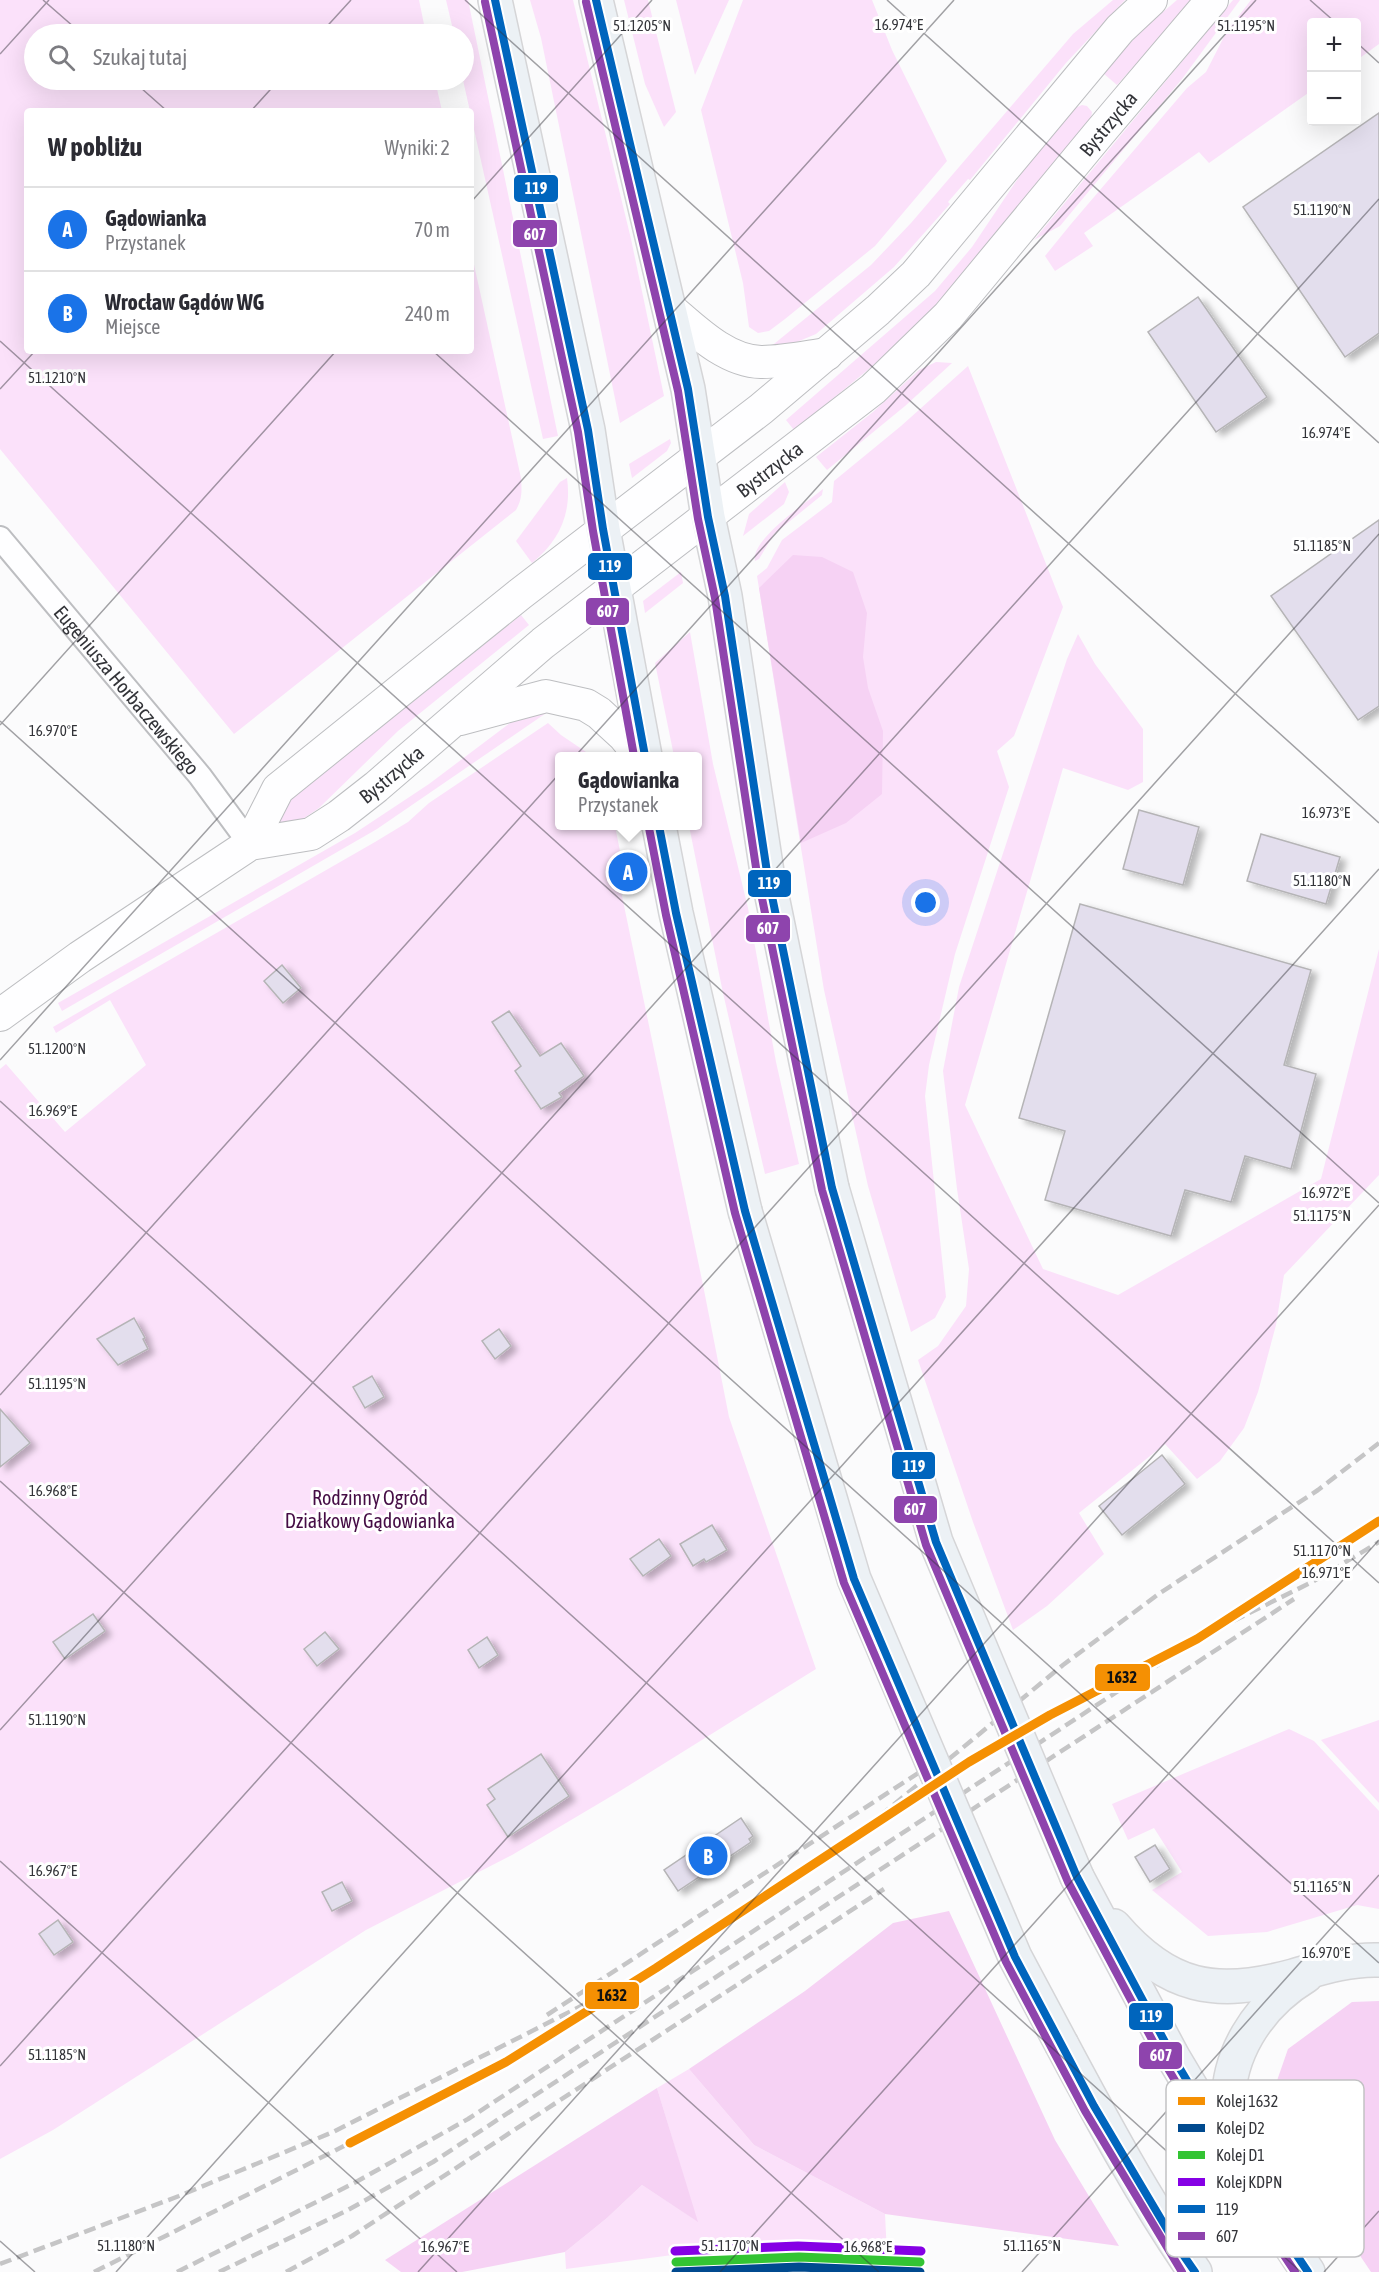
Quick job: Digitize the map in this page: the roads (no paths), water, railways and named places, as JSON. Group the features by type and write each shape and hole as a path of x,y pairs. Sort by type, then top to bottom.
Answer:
{"main road":[{"path":"495,0 586,421 603,529 644,752"},
{"path":"596,0 688,389 708,517 725,596 767,872 832,1188 936,1542 1077,1877 1187,2080"},
{"path":"660,830 679,925 745,1211 854,1580 1015,1957 1094,2106 1166,2227"},
{"path":"1077,1877 1132,1946 1154,1963 1190,1982 1215,1987 1238,1987 1259,1984 1345,1962 1379,1960"},
{"path":"1231,2080 1236,2056 1249,2031 1261,2015 1293,1984 1318,1969"},
{"path":"1185,2257 1195,2272"},
{"path":"1298,2257 1308,2272"}],"street":[{"name":"Bystrzycka","path":"250,844 278,789 520,594 828,354 878,310 915,274 1120,29 1151,0"},
{"name":"Bystrzycka","path":"0,1015 80,957 250,844 311,834 376,787 543,644 873,389 948,316 1212,0"},
{"path":"1063,97 1082,88 1099,95 1106,112 1100,132"},
{"path":"669,308 712,343 746,359 758,362 828,354"},
{"name":"Eugeniusza Horbaczewskiego","path":"0,538 200,776 250,844"},
{"path":"451,721 546,696 586,705 599,713 624,735 637,752"}],"railway":[{"path":"852,1839 1063,1665 1160,1593 1318,1490 1379,1443"},
{"path":"177,2272 356,2182 468,2119 1197,1639 1312,1582 1379,1542"},
{"path":"219,2272 348,2210 433,2162 1294,1599"},
{"path":"547,2015 929,1766"},
{"path":"286,2272 352,2236 884,1889"},
{"path":"0,2264 179,2196 333,2132 656,1968"},
{"path":"94,2272 350,2143"}],"rail line":[{"name":"1632","path":"350,2143 506,2062 656,1968 969,1762 1050,1715 1197,1639 1379,1521"},
{"name":"KDPN","path":"675,2251 798,2246 921,2251"},
{"name":"D1","path":"676,2262 799,2257 920,2262"},
{"name":"D2","path":"676,2272 799,2267 920,2272"}],"place":[{"name":"Gądowianka","path":"628,872"},
{"name":"Wrocław Gądów WG","path":"708,1856"}],"park label":[{"name":"Rodzinny Ogród Działkowy Gądowianka","path":"370,1508"}]}
